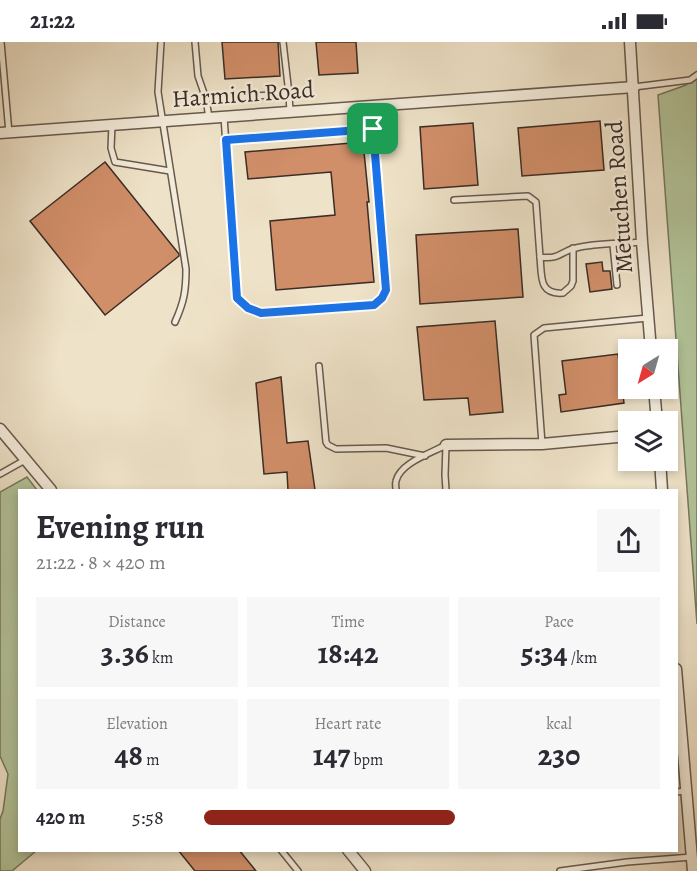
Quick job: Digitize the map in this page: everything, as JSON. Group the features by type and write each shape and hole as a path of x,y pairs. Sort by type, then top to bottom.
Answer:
{"street":[{"name":"Metuchen Road","path":"630,42 650,339"},
{"name":"Harmich Road","path":"4,133 634,87"},
{"path":"0,429 50,489"},
{"path":"446,445 542,444 618,437"},
{"path":"661,471 662,489"},
{"path":"678,702 681,791 693,871"},
{"path":"350,852 365,871"}],"lane":[{"path":"1,42 4,133"},
{"path":"161,42 158,92 186,269 186,291 175,322"},
{"path":"195,42 198,76 206,99 209,118"},
{"path":"283,42 290,112"},
{"path":"634,87 690,80 697,75"},
{"path":"206,99 289,94"},
{"path":"224,117 237,298 248,308 261,313 374,305 382,298 386,290 371,106"},
{"path":"112,125 111,148 115,162 170,171"},
{"path":"226,140 373,129"},
{"path":"454,200 528,196 536,202 542,283 548,290 563,292 571,286 573,248"},
{"path":"540,257 549,259 560,256 573,248 642,242"},
{"path":"614,244 617,285"},
{"path":"542,444 534,335 544,328 648,318"},
{"path":"319,366 328,445 336,448 386,448 425,456"},
{"path":"396,489 396,481 401,471 414,460 446,445 446,489"},
{"path":"0,474 25,460"},
{"path":"283,852 298,871"},
{"path":"560,871 627,862 692,857"}],"green space":[{"path":"697,72 697,624 678,366 678,339 676,339 658,95 686,85"},
{"path":"27,477 36,489 18,489 18,852 35,852 12,871 0,871 0,819 8,774 0,756 0,492"}],"building":[{"path":"222,42 278,42 280,76 225,79"},
{"path":"316,42 356,42 358,73 319,75"},
{"path":"600,121 604,170 522,176 518,128"},
{"path":"473,123 478,185 424,189 420,127"},
{"path":"363,142 374,282 276,290 270,221 335,215 331,172 248,179 245,152"},
{"path":"105,162 179,256 105,315 30,221"},
{"path":"518,229 523,297 420,304 416,235"},
{"path":"602,262 603,271 610,271 612,289 590,292 586,264"},
{"path":"495,321 503,412 470,415 468,398 424,400 417,327"},
{"path":"618,354 618,399 624,399 624,403 561,412 559,395 566,394 562,361"},
{"path":"281,377 287,443 308,441 315,489 288,489 287,472 264,474 256,383"},
{"path":"180,852 241,852 256,871 195,871"}],"route":[{"path":"373,129 386,290 382,298 374,305 261,313 248,308 237,298 226,140 373,129"}]}
